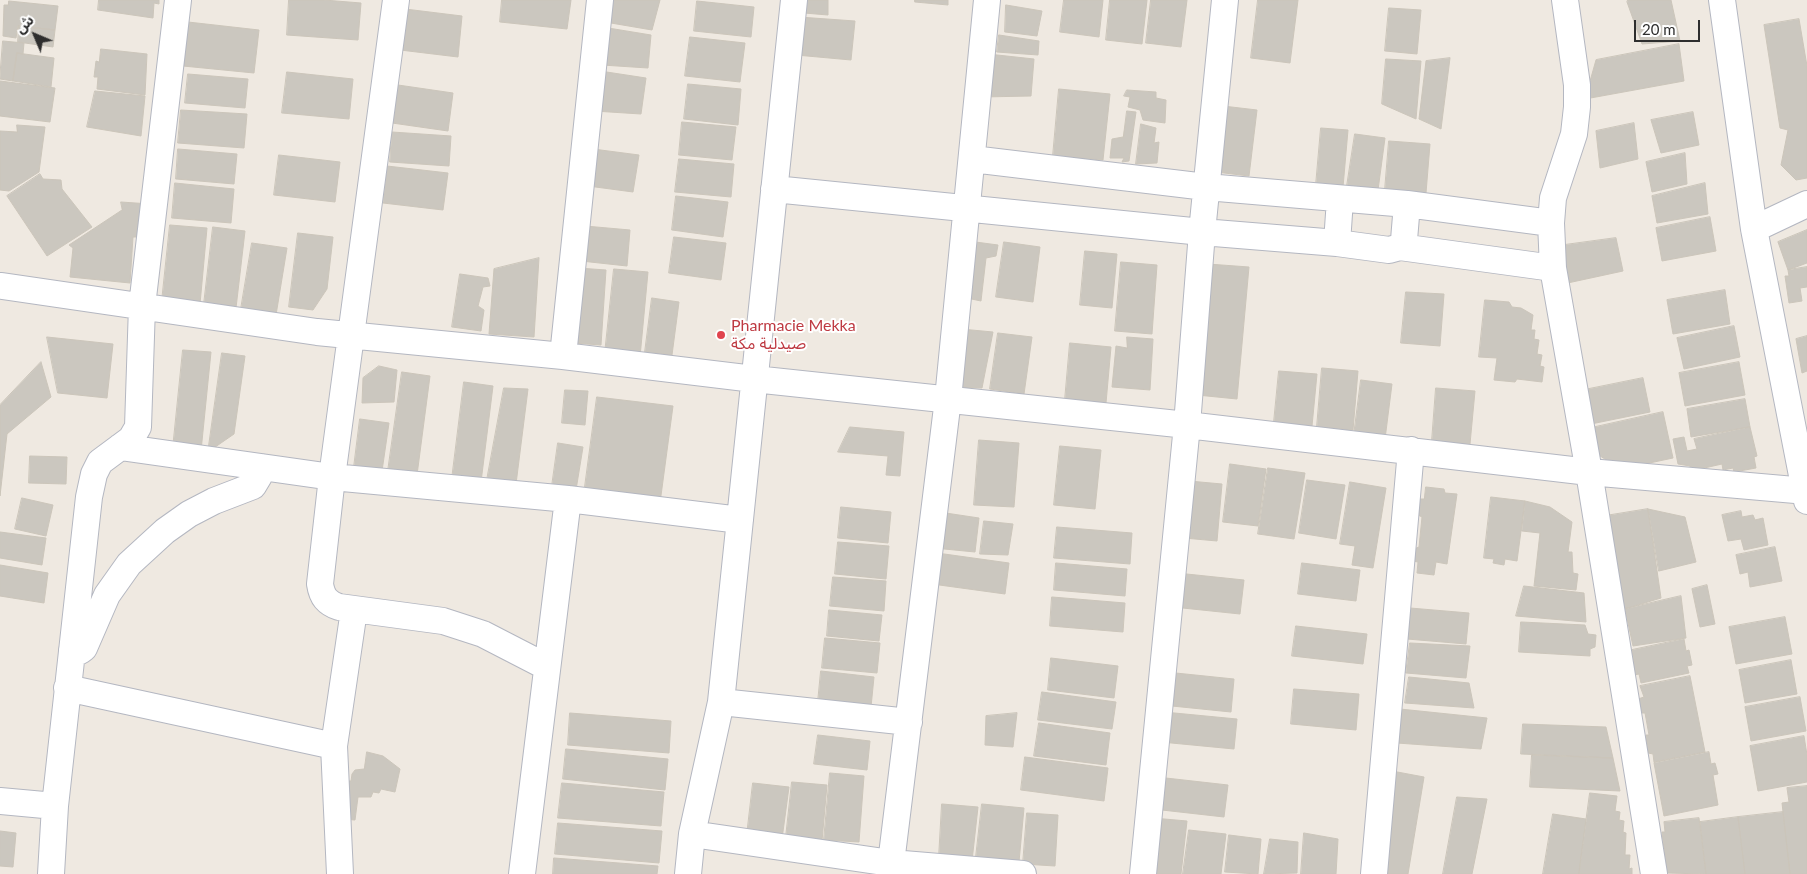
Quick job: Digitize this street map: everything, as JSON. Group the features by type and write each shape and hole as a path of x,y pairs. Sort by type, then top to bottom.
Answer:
{"street":[{"path":"71,874 52,863 55,806 89,497 94,474 100,462 131,439 138,427 142,306 178,0"},
{"path":"396,0 332,477 320,584 321,592 331,604 354,610 443,622 483,634 547,667"},
{"path":"563,356 600,0"},
{"path":"688,874 692,834 721,702 794,0"},
{"path":"891,863 948,399 987,0"},
{"path":"1143,874 1187,424 1206,187 1225,0"},
{"path":"1565,0 1577,85 1577,107 1574,134 1553,198 1551,223 1553,268 1589,472 1654,874"},
{"path":"1,282 142,306 351,335 563,356 1187,424 1589,472 1806,495 1754,229 1722,0"},
{"path":"972,158 1206,187 1407,204 1551,223"},
{"path":"774,189 1202,232 1336,243 1389,250 1400,247 1553,268"},
{"path":"1336,243 1340,199"},
{"path":"1400,247 1404,240 1407,204"},
{"path":"1754,229 1807,204"},
{"path":"120,447 332,477 568,499 740,520"},
{"path":"1374,874 1411,450"},
{"path":"72,650 80,651 84,648 107,595 129,564 165,531 189,514 214,501 252,486 260,476 261,467"},
{"path":"522,874 568,499"},
{"path":"340,874 334,746 354,610"},
{"path":"67,688 334,746"},
{"path":"721,702 909,722"},
{"path":"0,802 55,806"},
{"path":"692,834 891,863 1023,874"}],"building":[{"path":"99,0 159,0 159,4 154,3 153,18 98,10"},
{"path":"289,0 361,3 358,40 287,35"},
{"path":"502,0 571,0 567,29 500,22"},
{"path":"606,0 660,0 652,30 605,22"},
{"path":"803,0 828,0 828,15 804,13"},
{"path":"915,0 948,0 948,5 915,2"},
{"path":"1064,0 1103,0 1099,37 1060,32"},
{"path":"1110,0 1147,0 1142,44 1106,40"},
{"path":"1151,0 1187,0 1181,47 1146,43"},
{"path":"1258,0 1298,0 1290,63 1251,58"},
{"path":"1628,0 1671,0 1680,41 1642,44 1627,2"},
{"path":"9,1 58,6 55,30 18,26 16,38 3,36 4,5 8,5"},
{"path":"697,1 754,7 751,37 694,31"},
{"path":"1006,5 1042,11 1037,36 1005,32"},
{"path":"1389,8 1421,10 1417,54 1385,51"},
{"path":"405,9 462,16 458,57 400,50"},
{"path":"799,17 855,21 851,60 796,55"},
{"path":"1799,19 1807,66 1807,178 1796,180 1781,165 1788,130 1780,128 1764,25"},
{"path":"188,22 259,30 254,73 183,66"},
{"path":"19,26 55,30 53,47 18,42"},
{"path":"602,27 651,35 648,68 602,65"},
{"path":"999,35 1039,41 1038,55 997,52"},
{"path":"690,37 745,43 740,82 685,76"},
{"path":"3,41 24,43 23,54 17,53 13,81 0,79"},
{"path":"1679,44 1684,81 1585,99 1596,60"},
{"path":"101,49 147,54 145,95 97,89 98,77 94,77 96,61 99,62"},
{"path":"17,53 54,58 51,87 13,81"},
{"path":"988,54 1034,59 1031,96 982,97"},
{"path":"1450,58 1441,129 1419,119 1426,61"},
{"path":"1386,59 1421,61 1416,119 1382,104"},
{"path":"600,71 646,78 641,114 594,111"},
{"path":"287,72 353,79 349,119 282,113"},
{"path":"188,74 248,79 245,108 185,103"},
{"path":"0,81 55,88 50,122 0,116"},
{"path":"688,84 741,89 738,125 684,119"},
{"path":"398,85 453,93 448,131 392,123"},
{"path":"1059,89 1110,94 1103,160 1053,156"},
{"path":"1127,90 1156,92 1156,98 1166,100 1165,123 1143,120 1140,110 1128,107 1130,97 1124,96"},
{"path":"95,91 145,96 141,136 87,127"},
{"path":"1223,106 1257,110 1249,176 1216,172"},
{"path":"181,110 247,114 244,148 178,143"},
{"path":"1127,111 1136,112 1129,161 1122,162 1124,158 1110,158 1112,139 1123,137"},
{"path":"1693,112 1699,145 1661,153 1651,120"},
{"path":"682,122 736,127 732,160 679,155"},
{"path":"1634,123 1638,159 1600,168 1596,131"},
{"path":"1141,124 1156,128 1154,143 1159,142 1157,163 1136,164"},
{"path":"17,125 45,127 39,172 9,191 0,190 0,131 17,132"},
{"path":"1321,128 1348,130 1343,187 1316,185"},
{"path":"392,132 451,136 449,166 390,162"},
{"path":"1355,134 1385,138 1378,190 1347,186"},
{"path":"1389,141 1430,144 1426,193 1385,190"},
{"path":"178,149 237,154 234,184 176,179"},
{"path":"593,149 639,155 633,192 588,186"},
{"path":"1685,153 1687,184 1652,192 1646,162"},
{"path":"279,155 340,162 335,202 274,195"},
{"path":"679,159 734,164 731,197 675,192"},
{"path":"387,166 448,173 443,210 383,203"},
{"path":"40,174 43,179 61,180 62,189 92,227 47,256 7,196"},
{"path":"175,183 234,189 231,223 172,218"},
{"path":"1705,183 1708,214 1657,223 1652,196"},
{"path":"676,196 728,202 723,237 672,230"},
{"path":"121,202 150,204 147,237 133,237 130,283 70,277 73,248 69,245 122,210"},
{"path":"1710,217 1716,251 1662,261 1656,228"},
{"path":"170,225 207,228 200,304 162,301"},
{"path":"585,226 630,230 627,266 581,261"},
{"path":"213,227 245,231 236,308 204,304"},
{"path":"1807,230 1807,263 1788,270 1778,242"},
{"path":"298,233 333,237 327,289 313,310 289,307"},
{"path":"674,237 726,243 721,280 669,273"},
{"path":"1616,238 1623,271 1563,284 1557,246"},
{"path":"968,241 998,245 996,256 986,258 981,301 962,297"},
{"path":"1004,242 1040,247 1033,302 996,297"},
{"path":"252,243 287,248 276,315 241,309"},
{"path":"1085,251 1117,254 1112,308 1080,305"},
{"path":"539,258 534,337 489,334 494,269"},
{"path":"1121,262 1157,265 1152,334 1115,331"},
{"path":"1208,264 1249,267 1237,399 1197,395"},
{"path":"1807,267 1807,287 1800,288 1802,301 1789,303 1785,276 1789,276 1788,270"},
{"path":"578,268 606,270 601,345 573,343"},
{"path":"614,269 648,272 640,357 605,353"},
{"path":"460,274 488,278 490,286 483,287 478,306 484,310 481,331 452,327"},
{"path":"1725,290 1730,324 1673,334 1667,300"},
{"path":"1406,292 1444,294 1440,346 1401,343"},
{"path":"652,298 679,302 672,355 645,352"},
{"path":"1485,300 1509,302 1512,307 1521,308 1533,315 1531,330 1535,330 1534,339 1539,340 1537,354 1542,355 1540,366 1544,367 1542,382 1517,379 1515,382 1494,380 1497,358 1479,357"},
{"path":"1734,326 1740,357 1684,369 1677,338"},
{"path":"961,329 993,332 982,388 953,387"},
{"path":"998,333 1032,337 1024,394 990,389"},
{"path":"1807,336 1807,371 1802,373 1796,339"},
{"path":"47,337 113,344 107,398 58,393"},
{"path":"1127,337 1153,339 1150,390 1112,387 1116,346 1127,348"},
{"path":"1070,343 1111,347 1106,403 1065,400"},
{"path":"183,350 211,352 201,451 173,448"},
{"path":"222,353 245,356 234,434 208,452"},
{"path":"41,362 51,397 7,434 0,496 0,405"},
{"path":"1739,362 1745,395 1685,406 1679,373"},
{"path":"379,366 397,370 394,402 362,403 363,378"},
{"path":"1322,368 1358,371 1353,430 1317,427"},
{"path":"1279,371 1317,374 1312,426 1274,422"},
{"path":"402,372 430,376 417,475 388,471"},
{"path":"1643,378 1650,412 1591,424 1584,390"},
{"path":"1361,380 1392,384 1385,439 1354,435"},
{"path":"464,382 493,386 481,482 452,479"},
{"path":"504,388 528,389 516,484 487,480"},
{"path":"1436,388 1475,391 1470,444 1432,441"},
{"path":"565,390 588,391 585,425 562,423"},
{"path":"597,397 673,406 660,503 584,494"},
{"path":"1745,399 1750,427 1691,437 1687,409"},
{"path":"1663,412 1673,458 1640,465 1608,461 1597,454 1591,428"},
{"path":"360,419 389,423 382,471 354,467"},
{"path":"850,427 904,432 900,476 886,475 888,456 838,452"},
{"path":"1750,427 1757,456 1754,457 1756,468 1734,472 1733,468 1723,470 1722,464 1691,471 1690,466 1678,464 1673,439 1684,437 1687,451 1697,449 1694,439"},
{"path":"979,440 1019,443 1014,507 974,505"},
{"path":"558,443 583,447 576,490 552,486"},
{"path":"1060,446 1101,450 1095,509 1054,505"},
{"path":"30,456 67,457 66,484 29,483"},
{"path":"1230,464 1266,469 1258,526 1223,522"},
{"path":"1268,468 1305,473 1294,539 1258,534"},
{"path":"1307,480 1345,485 1336,539 1299,533"},
{"path":"1189,481 1222,484 1217,541 1184,538"},
{"path":"1350,482 1386,488 1373,568 1352,565 1355,546 1340,544"},
{"path":"1426,487 1444,489 1445,493 1457,494 1447,564 1436,562 1434,575 1417,573 1418,562 1412,561 1414,549 1419,547 1422,517 1418,515 1420,499 1424,499"},
{"path":"1491,497 1525,501 1517,561 1505,559 1504,565 1493,563 1494,559 1484,558"},
{"path":"22,498 53,505 46,536 15,529"},
{"path":"1525,501 1550,507 1572,522 1568,552 1572,552 1573,573 1578,574 1576,590 1534,586 1540,533 1522,531"},
{"path":"841,507 891,512 888,543 838,538"},
{"path":"1648,509 1685,517 1696,562 1659,571"},
{"path":"1648,509 1661,598 1625,609 1605,516"},
{"path":"1741,511 1742,517 1753,515 1755,520 1763,518 1768,545 1744,550 1741,539 1728,541 1722,515"},
{"path":"939,512 979,518 975,552 934,548"},
{"path":"984,521 1013,524 1008,555 980,554"},
{"path":"1057,527 1132,533 1130,564 1054,558"},
{"path":"0,532 46,538 42,565 0,558"},
{"path":"838,542 889,546 886,579 835,574"},
{"path":"1775,547 1782,581 1750,587 1748,572 1740,574 1736,555"},
{"path":"937,553 1009,563 1005,594 932,584"},
{"path":"1056,563 1127,569 1125,596 1054,590"},
{"path":"1302,563 1360,570 1356,601 1298,594"},
{"path":"0,565 48,573 44,603 0,596"},
{"path":"1177,573 1244,580 1240,614 1173,607"},
{"path":"833,577 886,581 884,611 830,606"},
{"path":"1707,585 1715,624 1700,627 1692,589"},
{"path":"1524,586 1584,593 1586,622 1516,616"},
{"path":"1681,596 1686,638 1633,646 1625,609"},
{"path":"1052,597 1125,603 1123,632 1050,626"},
{"path":"1410,608 1469,613 1466,644 1407,639"},
{"path":"829,610 882,615 879,641 827,636"},
{"path":"1785,617 1792,654 1736,664 1729,627"},
{"path":"1521,622 1585,625 1588,634 1596,635 1595,647 1590,649 1590,656 1519,652"},
{"path":"1296,626 1367,634 1363,664 1292,656"},
{"path":"825,638 880,643 877,673 822,668"},
{"path":"1684,639 1686,651 1689,650 1692,665 1687,666 1689,673 1641,683 1639,674 1634,675 1631,662 1634,662 1632,650"},
{"path":"1410,643 1470,646 1466,678 1406,673"},
{"path":"1051,658 1118,666 1114,698 1048,690"},
{"path":"1791,660 1797,694 1745,703 1739,670"},
{"path":"821,671 874,677 871,707 818,702"},
{"path":"1166,672 1234,679 1231,712 1162,705"},
{"path":"1690,676 1705,752 1654,762 1653,754 1648,753 1646,735 1649,735 1645,713 1639,713 1638,699 1644,697 1640,686"},
{"path":"1409,677 1469,683 1474,708 1405,703"},
{"path":"1294,689 1359,694 1356,730 1291,724"},
{"path":"1042,692 1116,702 1112,729 1038,720"},
{"path":"1800,697 1806,731 1751,741 1745,707"},
{"path":"1400,709 1487,718 1481,749 1397,743"},
{"path":"1164,712 1237,719 1234,749 1161,742"},
{"path":"570,713 671,721 669,753 568,745"},
{"path":"1017,713 1013,747 985,745 986,716"},
{"path":"1039,723 1110,733 1106,765 1034,756"},
{"path":"1523,724 1606,727 1613,758 1521,754"},
{"path":"818,735 870,741 867,770 814,764"},
{"path":"1804,736 1807,755 1807,782 1758,791 1750,746"},
{"path":"566,749 668,759 665,790 563,779"},
{"path":"367,752 383,756 400,769 395,792 381,789 379,793 373,792 371,797 358,797 355,820 341,819 342,781 351,781 355,770 364,769"},
{"path":"1709,752 1711,764 1715,763 1718,774 1713,775 1718,805 1664,816 1654,763"},
{"path":"1532,755 1613,758 1620,791 1530,787"},
{"path":"1025,757 1108,768 1104,801 1021,790"},
{"path":"1392,771 1424,777 1408,874 1379,874"},
{"path":"830,773 864,776 859,842 824,840"},
{"path":"1157,777 1228,785 1224,817 1153,809"},
{"path":"792,782 827,785 822,841 786,837"},
{"path":"562,783 664,792 661,826 558,818"},
{"path":"753,783 789,787 782,839 747,835"},
{"path":"1807,786 1807,874 1790,874 1782,803 1789,802 1787,788"},
{"path":"1590,793 1617,796 1615,811 1620,812 1619,820 1624,821 1623,832 1626,833 1625,855 1630,855 1629,869 1632,868 1632,874 1579,874"},
{"path":"1457,797 1487,799 1472,874 1443,874"},
{"path":"942,804 978,807 972,861 939,857"},
{"path":"982,804 1024,808 1019,862 976,857"},
{"path":"1783,812 1790,874 1745,874 1738,817"},
{"path":"1027,813 1058,815 1055,866 1023,864"},
{"path":"1553,814 1586,819 1579,874 1543,874"},
{"path":"1738,817 1745,874 1706,874 1700,822"},
{"path":"1153,818 1187,821 1181,874 1146,874"},
{"path":"1699,818 1706,874 1667,873 1662,832 1665,832 1664,822"},
{"path":"558,823 662,831 659,863 555,854"},
{"path":"1189,830 1226,834 1221,874 1183,874"},
{"path":"0,831 16,833 13,867 0,866"},
{"path":"1304,833 1338,839 1336,874 1301,874"},
{"path":"1229,835 1261,839 1258,874 1225,872"},
{"path":"1270,839 1298,842 1297,873 1264,874"},
{"path":"554,858 658,866 657,874 553,874"}],"place":[{"name":"Pharmacie Mekka صيدلية مكة","path":"721,335"}]}
